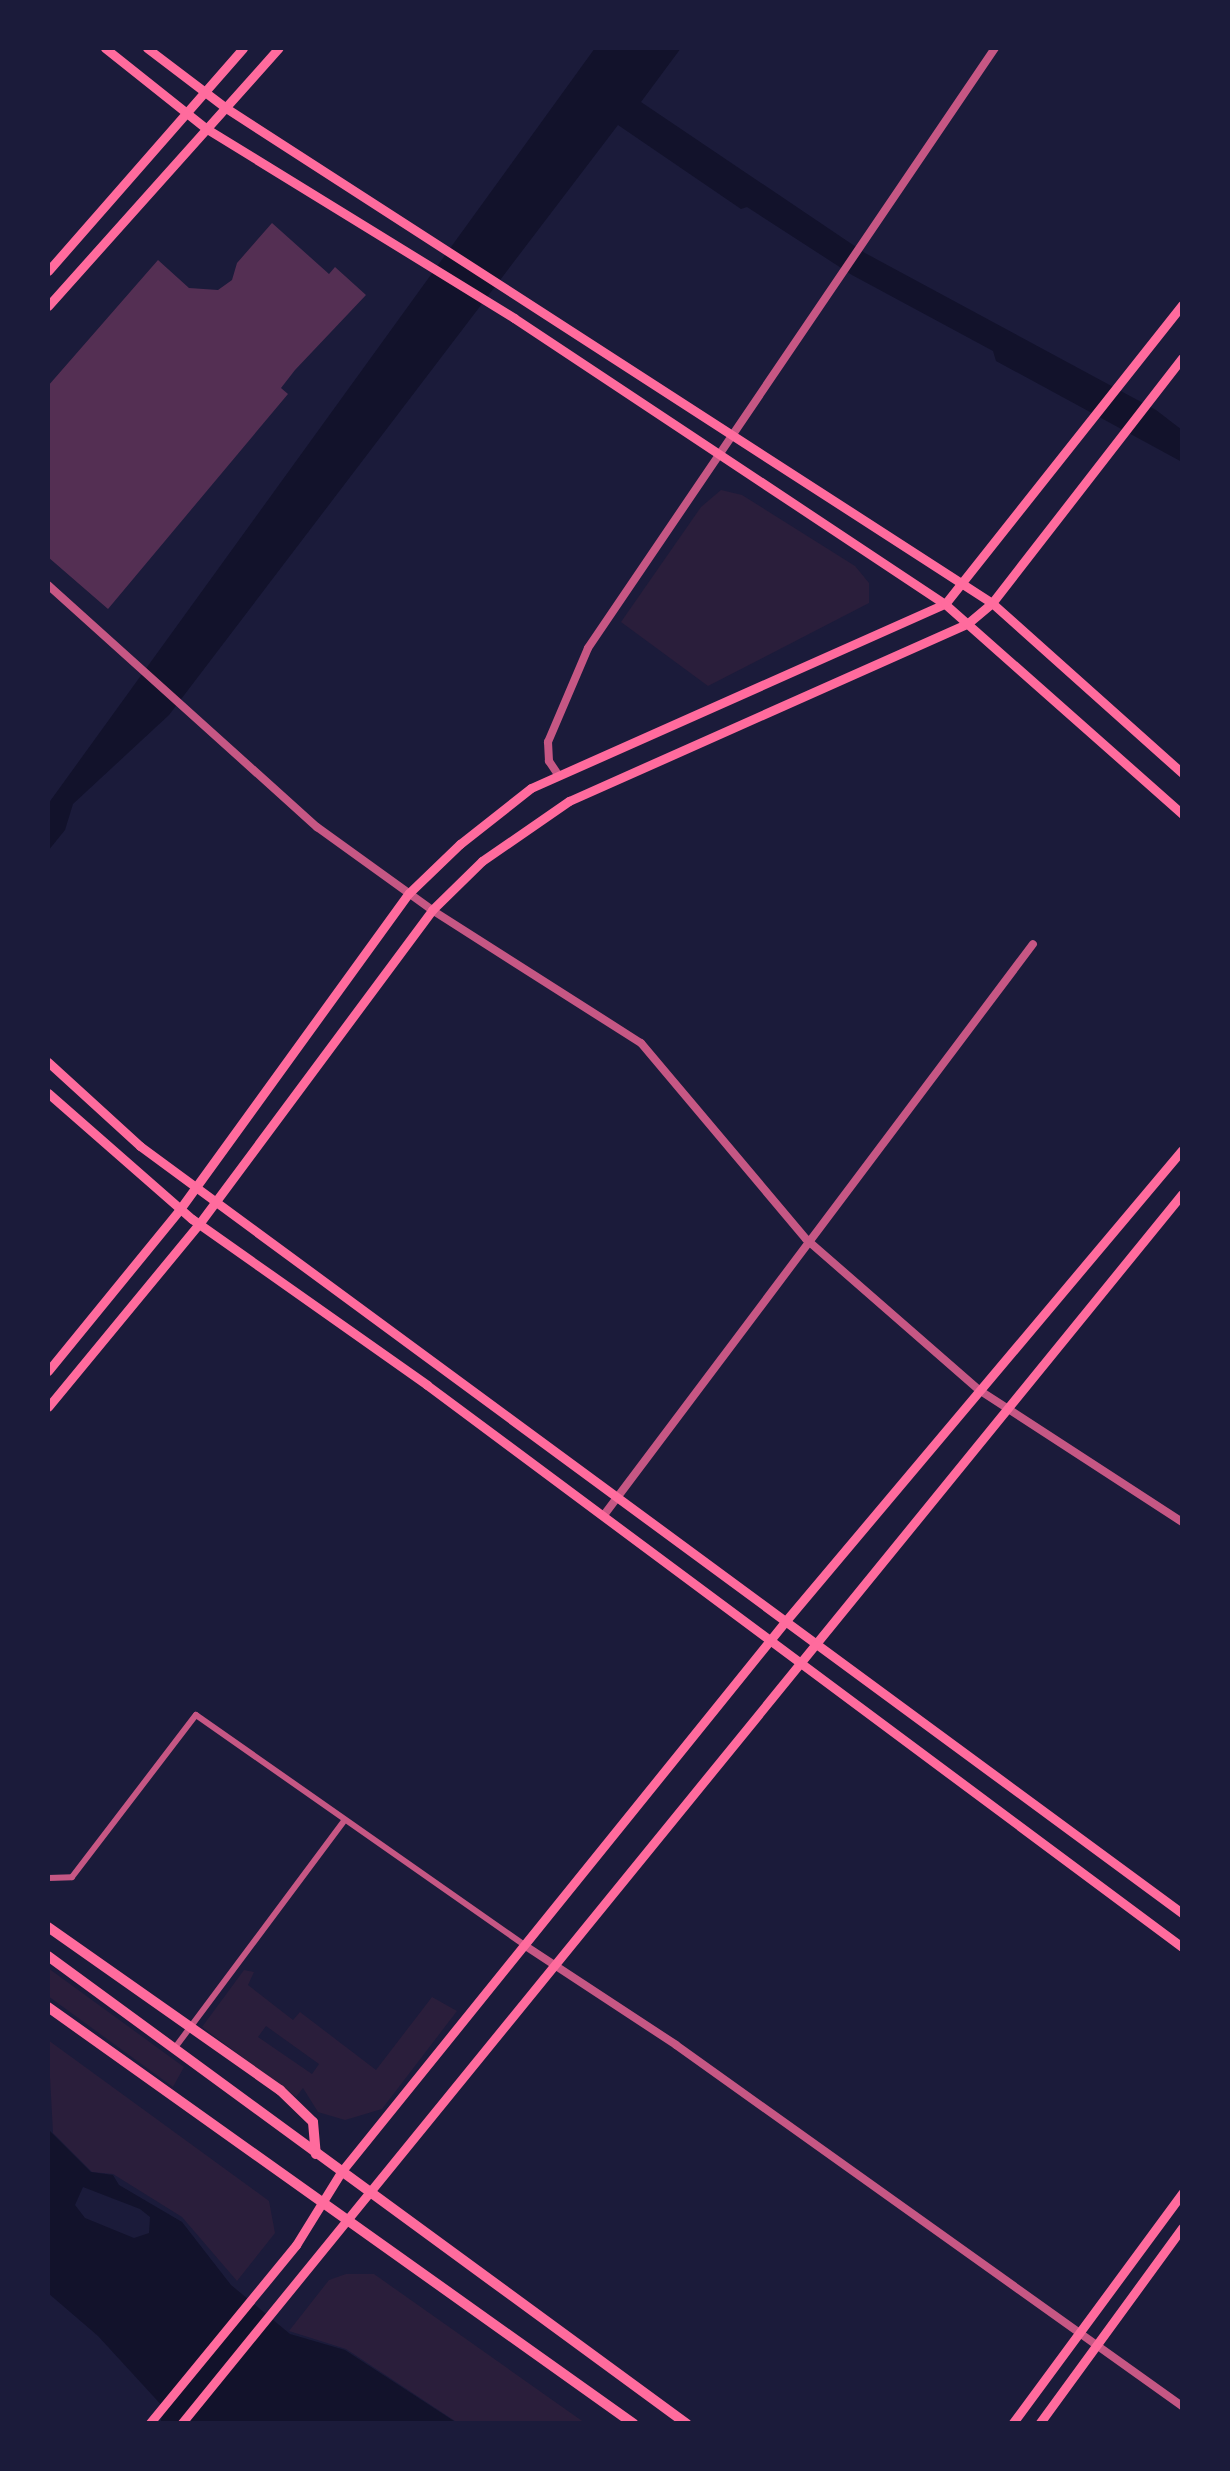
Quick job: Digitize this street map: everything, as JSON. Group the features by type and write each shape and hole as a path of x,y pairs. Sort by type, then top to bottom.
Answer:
{"highway":[{"path":"48,1927 280,2090 313,2122 316,2154"},
{"path":"48,1956 687,2424"},
{"path":"48,2006 634,2424"}],"main road":[{"path":"105,48 208,129 514,318 720,451 945,604 1182,814"},
{"path":"147,48 226,108 992,604 1182,773"},
{"path":"48,271 243,48"},
{"path":"48,306 279,48"},
{"path":"48,1371 180,1209 409,893 482,826 559,776 945,604 1182,305"},
{"path":"48,1407 216,1202 432,910 482,861 569,801 967,624 992,604 1182,358"},
{"path":"48,1062 216,1202 1182,1912"},
{"path":"48,1093 199,1224 604,1515 1182,1946"},
{"path":"148,2424 296,2245 342,2172 784,1622 1182,1150"},
{"path":"182,2424 1182,1194"},
{"path":"1012,2424 1182,2193"},
{"path":"1039,2424 1182,2228"}],"street":[{"path":"559,776 549,761 548,742 568,686 720,451 994,48"},
{"path":"48,585 176,694 317,827 432,910 641,1043 806,1239 979,1390 1182,1522"},
{"path":"604,1515 806,1239 1033,944"},
{"path":"48,1878 72,1877 196,1716 344,1822 555,1962 1182,2406"},
{"path":"174,2049 344,1822"}],"shaded area":[{"path":"595,48 681,48 641,102 865,253 1156,410 1182,430 1182,462 996,361 993,351 852,275 747,207 741,209 618,125 169,715 73,804 65,830 48,851 48,804"},
{"path":"721,490 742,495 855,566 869,583 869,603 708,686 621,622 701,507"},
{"path":"48,1968 184,2067 173,2087 48,1996"},
{"path":"244,1970 254,1972 248,1985 293,2020 300,2012 376,2070 432,1997 457,2011 382,2109 345,2120 318,2112 303,2088 296,2097 202,2027","holes":["266,2026 319,2064 312,2074 258,2037"]},
{"path":"48,2040 269,2201 275,2233 237,2281 182,2217 113,2174 92,2172 53,2133"},
{"path":"48,2129 91,2172 113,2175 119,2185 182,2222 231,2285 290,2334 345,2350 457,2423 160,2423 165,2409 98,2336 48,2293","holes":["83,2187 140,2209 150,2217 149,2233 134,2238 85,2218 75,2205"]},
{"path":"346,2274 374,2274 585,2423 458,2423 346,2349 289,2331 329,2280"}],"building":[{"path":"272,223 329,274 335,267 366,295 295,370 281,388 288,394 108,609 48,557 48,386 158,260 189,288 218,290 232,280 237,263"}]}
